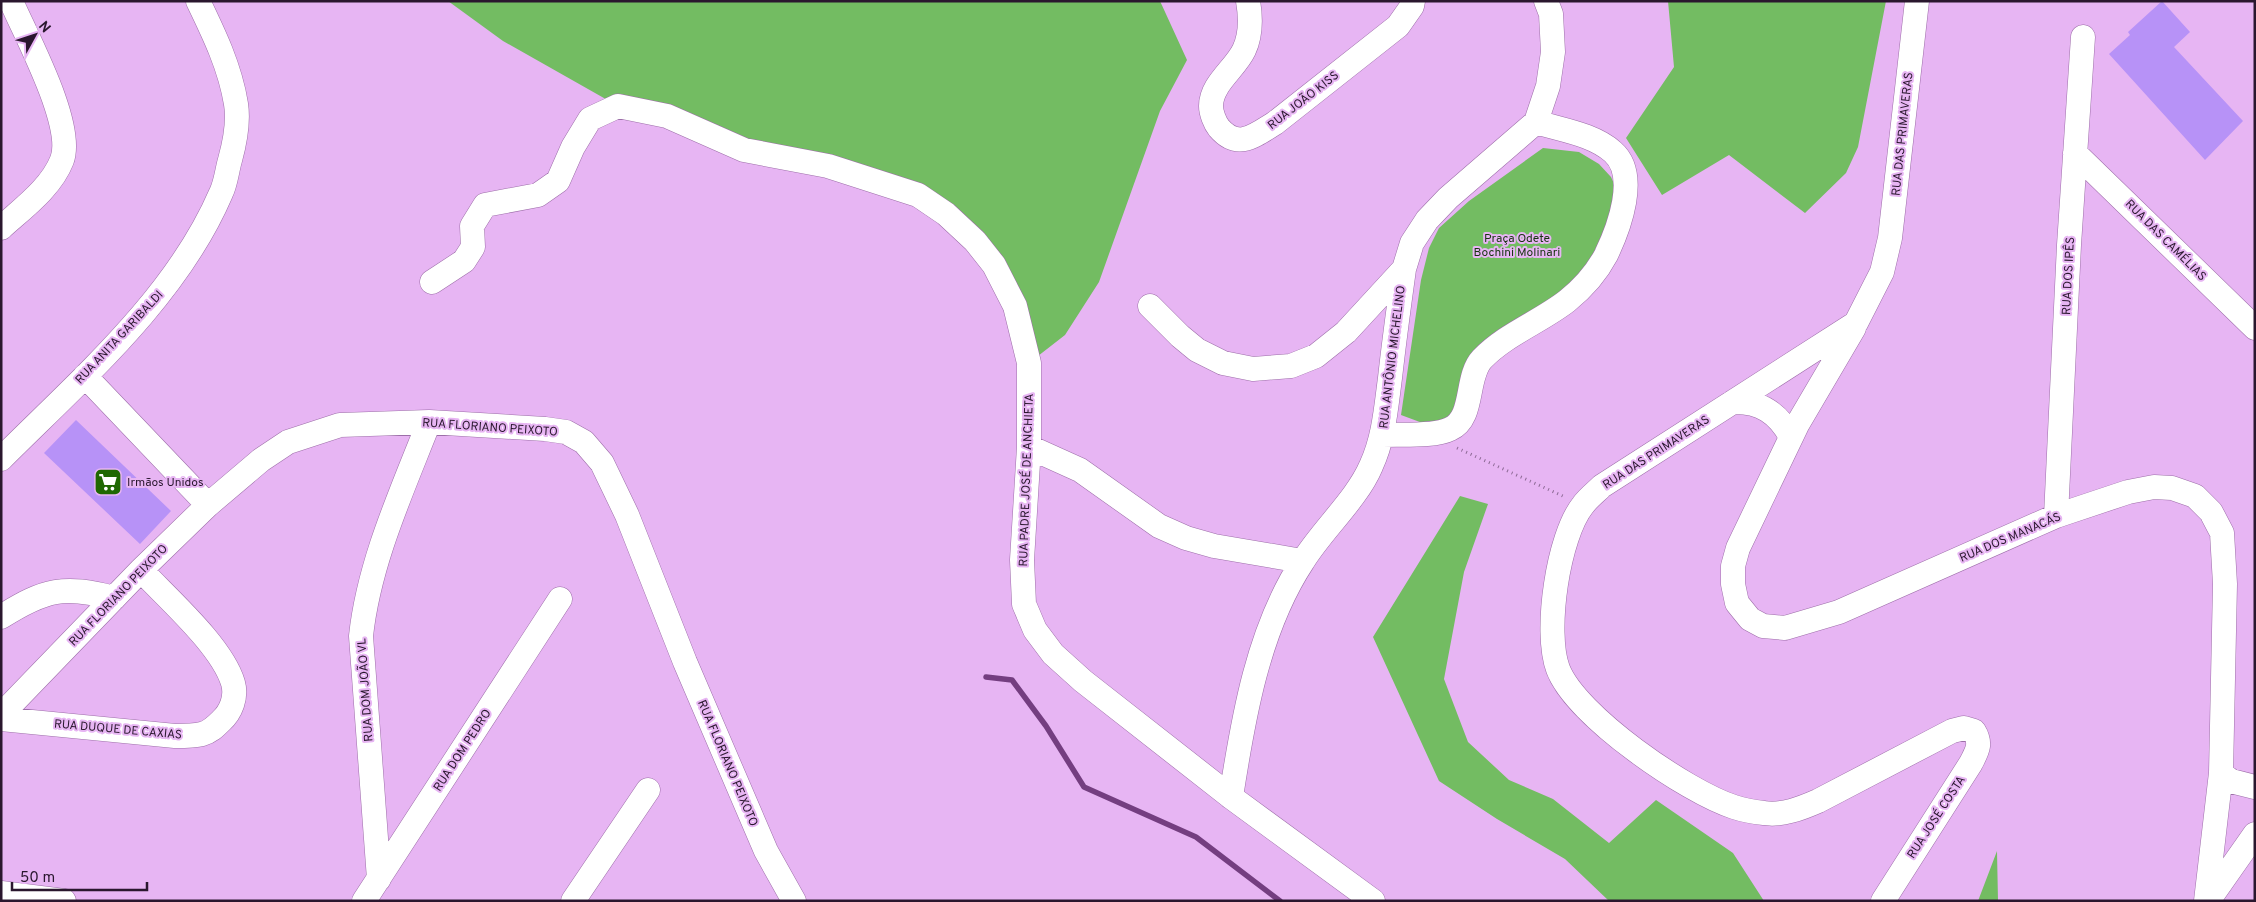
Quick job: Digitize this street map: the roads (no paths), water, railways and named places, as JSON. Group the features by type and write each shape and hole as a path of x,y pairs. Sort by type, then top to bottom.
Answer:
{"street":[{"path":"1,228 52,177 62,158 64,136 57,105 11,1"},
{"name":"RUA ANITA GARIBALDI","path":"1,459 85,376 161,293 197,239 222,191 236,137 236,105 221,50 198,1"},
{"name":"RUA JOÃO KISS","path":"1248,1 1249,32 1243,51 1214,93 1211,107 1215,124 1226,136 1240,141 1255,136 1275,123 1398,26 1412,6 1413,1"},
{"path":"1382,435 1440,432 1457,425 1464,413 1480,361 1505,340 1568,300 1588,280 1606,255 1622,210 1626,182 1623,164 1614,152 1598,141 1536,122 1548,86 1553,52 1551,14 1546,1"},
{"name":"RUA DAS PRIMAVERAS","path":"1917,1 1890,238 1882,272 1856,323 1626,469 1602,486 1582,505 1572,524 1562,558 1552,611 1553,646 1559,670 1572,690 1599,720 1646,756 1690,786 1734,807 1765,814 1795,810 1818,801 1952,731 1964,728 1974,731"},
{"name":"RUA DOS IPÊS","path":"2056,516 2083,37"},
{"name":"RUA PADRE JOSÉ DE ANCHIETA","path":"432,282 464,261 473,247 472,226 485,205 538,195 558,181 590,119 618,106 663,114 744,150 828,166 918,195 946,214 975,242 994,265 1014,306 1029,363 1030,447 1022,569 1024,604 1035,630 1053,654 1083,681 1230,797 1373,901"},
{"name":"RUA ANTÔNIO MICHELINO","path":"1230,797 1244,712 1255,670 1278,609 1302,561 1347,504 1371,468 1382,435 1404,269 1412,242 1427,220 1448,198 1536,122"},
{"name":"RUA DAS CAMÉLIAS","path":"2076,153 2255,328"},
{"path":"1150,306 1191,346 1222,363 1253,369 1291,366 1316,356 1346,332 1404,269"},
{"name":"RUA DOS MANACÁS","path":"1856,323 1791,437 1738,548 1733,566 1733,584 1738,603 1750,619 1763,626 1786,628 1839,612 2056,516 2128,492 2154,487 2172,488 2194,496 2211,512 2222,533 2226,584 2221,773 2207,901"},
{"path":"85,376 208,505"},
{"path":"1733,402 1758,405 1772,412 1784,423 1791,437"},
{"name":"RUA FLORIANO PEIXOTO","path":"1,717 141,570 208,505 261,460 288,442 340,425 429,422 566,432 584,442 602,463 627,515 685,662 766,851 794,901"},
{"name":"RUA DOM JOÃO VL","path":"379,879 362,627 364,602 390,524 429,422"},
{"path":"1030,447 1080,470 1159,526 1186,538 1214,546 1302,561"},
{"name":"RUA DUQUE DE CAXIAS","path":"1,717 175,736 202,734 212,729 227,716 233,702 234,684 225,666 201,634 141,570"},
{"path":"1,617 27,600 47,592 70,590 114,598"},
{"name":"RUA DOM PEDRO","path":"364,901 560,599"},
{"name":"RUA JOSÉ COSTA","path":"1883,901 1971,763 1978,748 1979,739 1974,731"},
{"path":"2221,773 2231,781 2255,787"},
{"path":"573,901 648,790"},
{"path":"2207,901 2255,834"},
{"path":"1,893 64,901"}],"waterway":[{"path":"986,677 1012,680 1046,726 1084,787 1196,837 1280,901"}],"place":[{"name":"Irmãos Unidos","path":"108,482"}],"park label":[{"name":"Praça Odete Bochini Molinari","path":"1517,245"}]}
